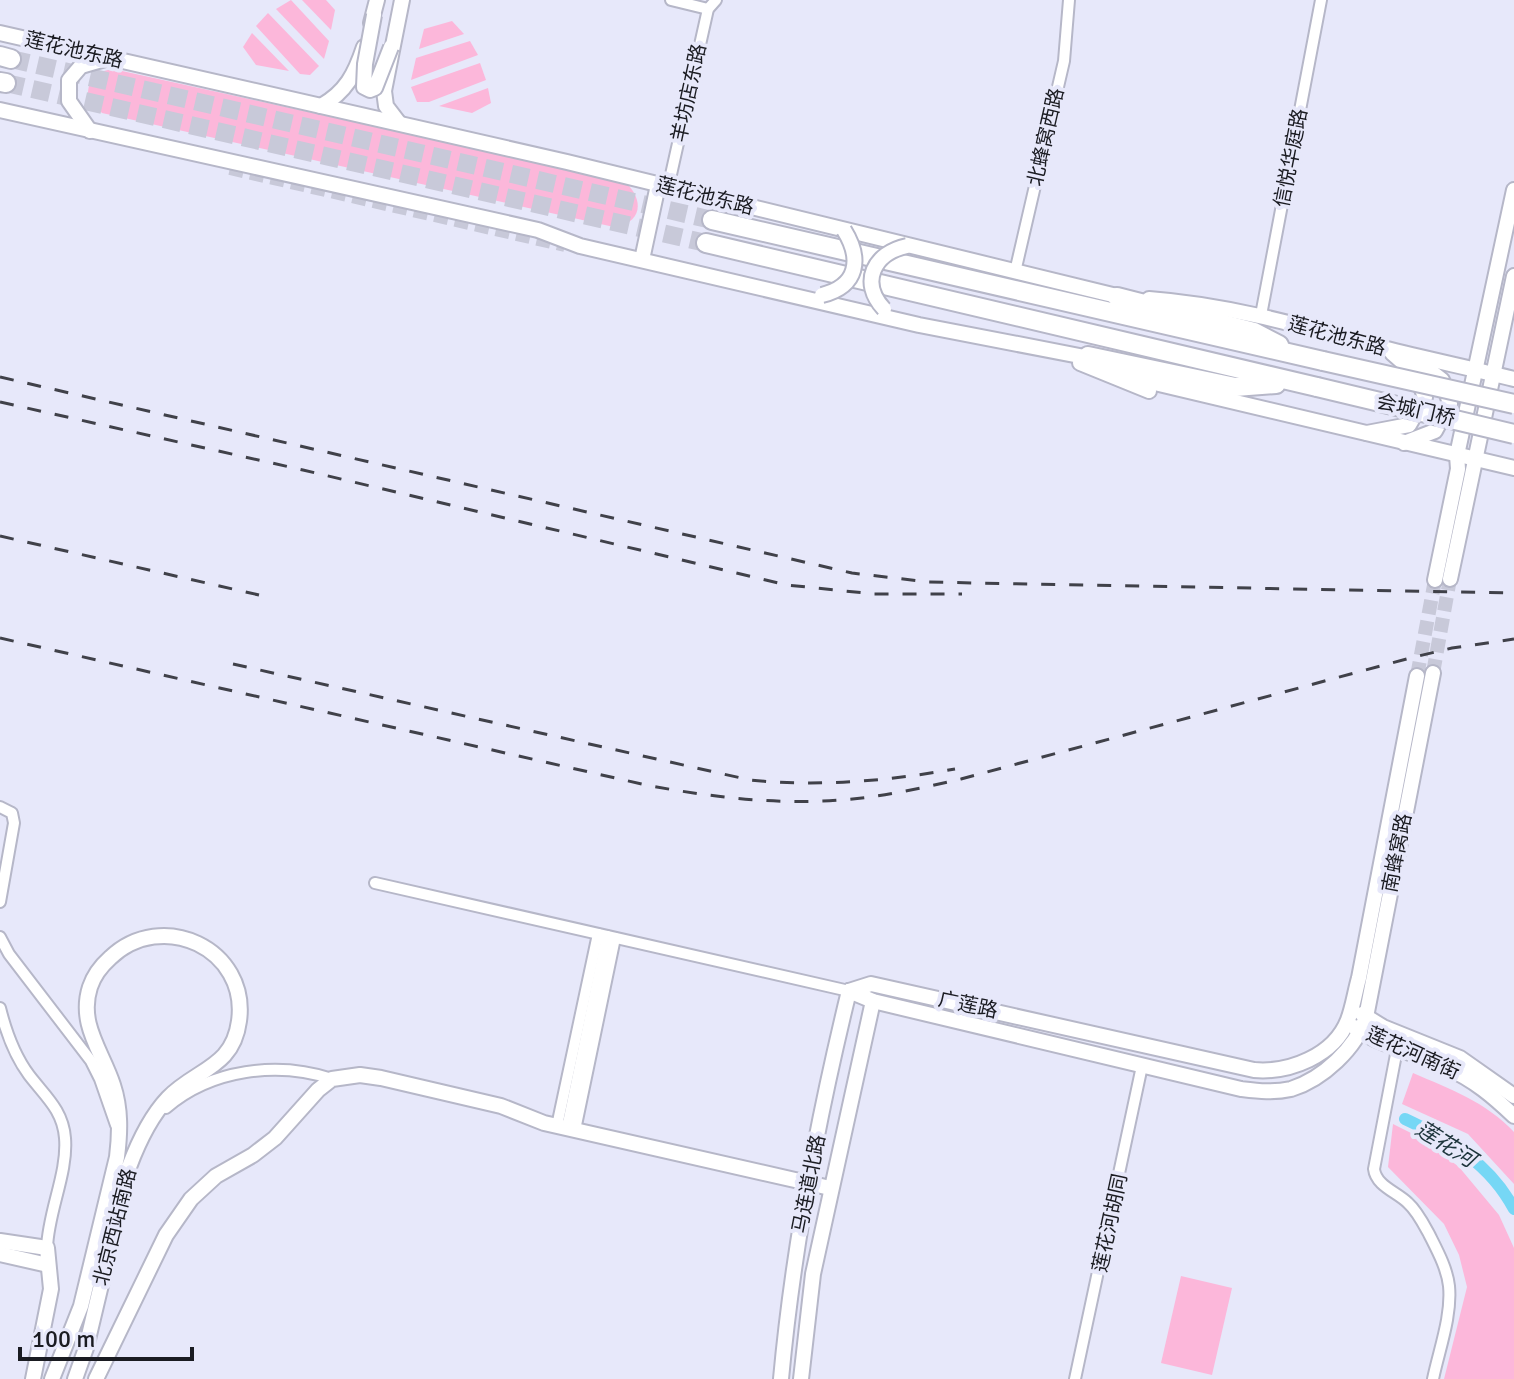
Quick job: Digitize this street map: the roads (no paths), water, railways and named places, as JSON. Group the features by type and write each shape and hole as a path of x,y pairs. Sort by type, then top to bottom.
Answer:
{"highway":[{"name":"莲花池东路","path":"712,220 1323,361"},
{"path":"706,243 1308,385"},
{"path":"1117,297 1254,332 1303,357"},
{"path":"1088,356 1235,387 1308,385"},
{"name":"会城门桥","path":"1323,361 1514,404"},
{"name":"会城门桥","path":"1308,385 1514,434"}],"street":[{"path":"377,0 365,64 364,87 370,90 375,88 391,47"},
{"path":"395,118 384,91 402,0"},
{"path":"671,0 708,9"},
{"name":"羊坊店东路","path":"663,186 708,9 716,0"},
{"name":"北蜂窝西路","path":"1015,272 1064,61 1069,0"},
{"name":"信悦华庭路","path":"1261,315 1321,0"},
{"path":"328,102 348,86 374,15"},
{"name":"莲花池东路","path":"0,33 328,102 1117,297 1192,302 1261,315 1476,370"},
{"path":"90,131 69,101 69,80 81,66 109,57"},
{"path":"0,110 1018,337 1028,345"},
{"path":"643,255 663,186"},
{"path":"1514,190 1457,455 1458,469 1442,580 1474,459 1514,276"},
{"path":"538,230 580,246 919,325 1088,356 1142,380 1514,468"},
{"path":"822,295 838,291 848,281 855,266 854,246 844,230"},
{"path":"884,309 872,291 873,270 890,249 907,246"},
{"path":"1363,434 1409,425 1425,397 1416,374 1387,349"},
{"path":"1044,355 1093,367 1139,389 1172,396 1187,391"},
{"path":"1404,444 1435,431 1450,403 1442,380 1410,355"},
{"path":"1476,370 1514,379"},
{"name":"南蜂窝路","path":"1364,1024 1433,673"},
{"name":"南蜂窝路","path":"1349,1015 1417,676"},
{"path":"0,807 12,813 14,823 0,902"},
{"name":"广莲路","path":"375,883 849,991 873,1001 1241,1089 1267,1092 1292,1089 1315,1078 1349,1048 1364,1024"},
{"name":"北京西站南路","path":"52,1379 81,1306 120,1134 113,1083 87,1024 86,1006 90,987 98,970 123,945 158,935 183,937 203,946 221,961 235,983 240,1004 239,1022 224,1059 187,1082 167,1099 138,1143 129,1167 86,1348 75,1379"},
{"path":"566,1128 607,936"},
{"path":"566,1128 607,936"},
{"path":"0,937 9,954 91,1061 120,1134"},
{"name":"广莲路","path":"849,991 871,984 1235,1067 1272,1072 1304,1063 1337,1037 1349,1015"},
{"name":"马连道北路","path":"781,1379 793,1268 849,991"},
{"name":"马连道北路","path":"801,1379 813,1274 873,1001"},
{"path":"0,1008 8,1039 29,1075 61,1117 66,1140 47,1229 51,1289 33,1379"},
{"name":"莲花河南街","path":"1349,1015 1364,1024 1376,1041 1399,1042 1460,1058 1514,1096"},
{"path":"1399,1042 1374,1169 1381,1183 1415,1210 1440,1256 1449,1285 1449,1307 1433,1379"},
{"name":"莲花河南街","path":"1399,1042 1467,1077 1514,1116"},
{"name":"莲花河胡同","path":"1075,1379 1142,1066"},
{"path":"150,1123 173,1103 213,1080 262,1070 285,1069 332,1079 360,1075 501,1106 566,1128 830,1188"},
{"path":"100,1375 166,1235 191,1199 216,1176 275,1138 318,1090 332,1079"},
{"path":"0,1241 47,1248"},
{"path":"0,1254 48,1265"}],"waterway":[{"name":"莲花河","path":"1405,1119 1453,1145 1481,1166 1514,1209"}],"tunnel":[{"path":"11,59 712,220"},
{"path":"6,83 706,243"},
{"path":"230,168 565,245"},
{"path":"1433,673 1450,579"},
{"path":"1417,676 1435,580"}],"railway":[{"path":"0,377 852,573 929,582 1514,593"},
{"path":"0,402 787,585 874,594 962,594"},
{"path":"0,536 259,595"},
{"path":"0,638 646,785 768,801 856,799 902,792 1410,658 1514,639"},
{"path":"233,664 750,780 853,782 955,769"}]}
